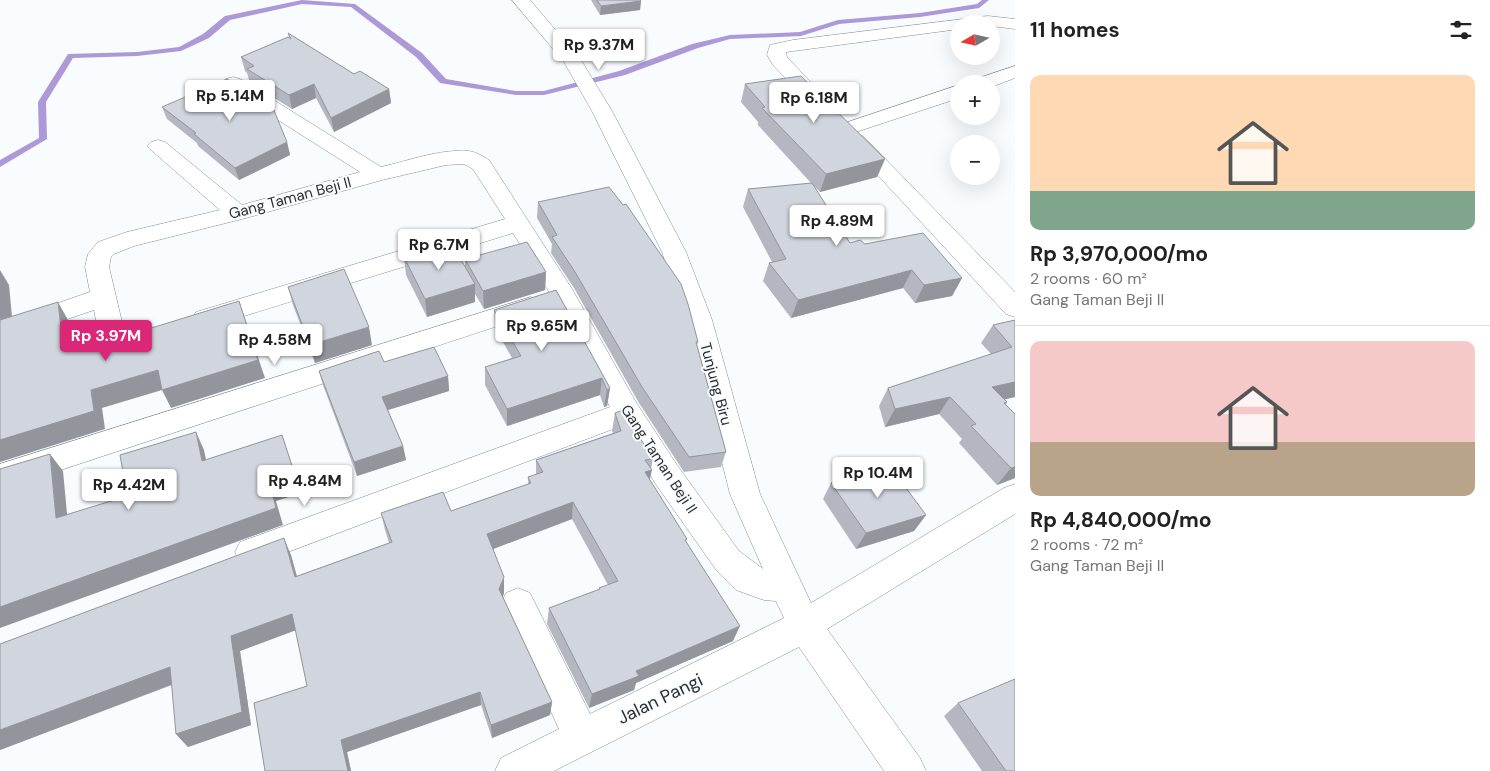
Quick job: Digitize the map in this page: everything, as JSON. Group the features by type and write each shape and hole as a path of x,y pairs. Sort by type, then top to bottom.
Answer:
{"street":[{"name":"Tunjung Biru","path":"521,0 532,10 572,60 596,99 674,252 699,320 746,494 804,625 907,771"},
{"path":"1000,20 1015,24"},
{"path":"950,25 793,45 777,49 776,55 1015,308"},
{"path":"1000,77 1015,72"},
{"path":"233,83 378,174"},
{"path":"846,129 950,94"},
{"path":"158,146 238,213"},
{"name":"Gang Taman Beji II","path":"162,334 128,345 116,345 113,341 97,267 100,254 106,248 127,240 238,213 378,174 446,158 468,158 481,165 519,223 563,295 626,412 666,474 728,561 748,579 764,585 786,586"},
{"path":"187,325 519,223"},
{"path":"0,477 563,295"},
{"path":"0,333 103,297"},
{"path":"221,563 626,412"},
{"name":"Jalan Pangi","path":"514,771 779,640 1015,497"},
{"path":"518,604 582,738"}],"building":[{"path":"597,0 640,0 641,1 601,6"},
{"path":"288,33 354,74 360,71 389,89 331,118 314,84 289,95 247,69 254,66 241,57 288,37 291,39"},
{"path":"801,76 885,159 826,174 762,108 765,107 745,84"},
{"path":"227,79 273,108 287,142 235,168 194,134 196,133 162,107"},
{"path":"812,183 850,243 860,240 865,244 923,233 962,278 924,285 912,270 798,300 769,263 786,259 748,189"},
{"path":"609,187 623,205 626,204 681,284 688,304 698,342 696,342 726,452 689,457 642,387 575,272 552,237 557,235 538,202"},
{"path":"527,242 546,272 483,291 465,259"},
{"path":"452,244 475,284 425,299 404,257"},
{"path":"344,269 369,327 310,345 288,287"},
{"path":"556,290 610,388 607,390 602,378 507,409 485,367 521,356 494,310"},
{"path":"239,301 258,360 162,390 158,370 91,390 94,411 0,440 0,320 58,302 63,346 84,340 85,343 104,338 119,338"},
{"path":"1015,320 1015,382 992,387 1007,402 1004,403 1015,414 1015,467 1011,468 971,426 976,424 950,397 895,409 888,388 1012,347 993,325"},
{"path":"434,347 448,376 382,397 403,446 354,462 319,371 379,351 384,362"},
{"path":"623,410 653,459 645,460 652,470 645,472 687,539 685,540 740,626 636,671 639,676 592,694 549,608 618,581 573,502 487,534 504,577 499,589 552,702 491,725 480,692 341,740 348,771 265,771 254,703 307,686 292,614 231,636 242,712 176,734 170,667 0,730 0,644 284,538 295,577 392,542 381,513 443,492 451,511 531,483 528,477 543,472 536,460 621,431 615,413"},
{"path":"196,432 202,461 282,435 295,475 270,484 276,508 0,607 0,469 50,454 56,518 127,496 120,455"},
{"path":"889,465 926,515 866,533 831,483"},
{"path":"1015,679 1015,771 1006,771 958,703"}],"waterway":[{"path":"0,164 43,139 42,102 71,56 137,54 181,49 206,36 228,18 302,2 353,5 419,55 443,81 516,93 544,93 622,73 695,46 730,37 801,34 838,22 920,15 979,6 986,0"}]}
